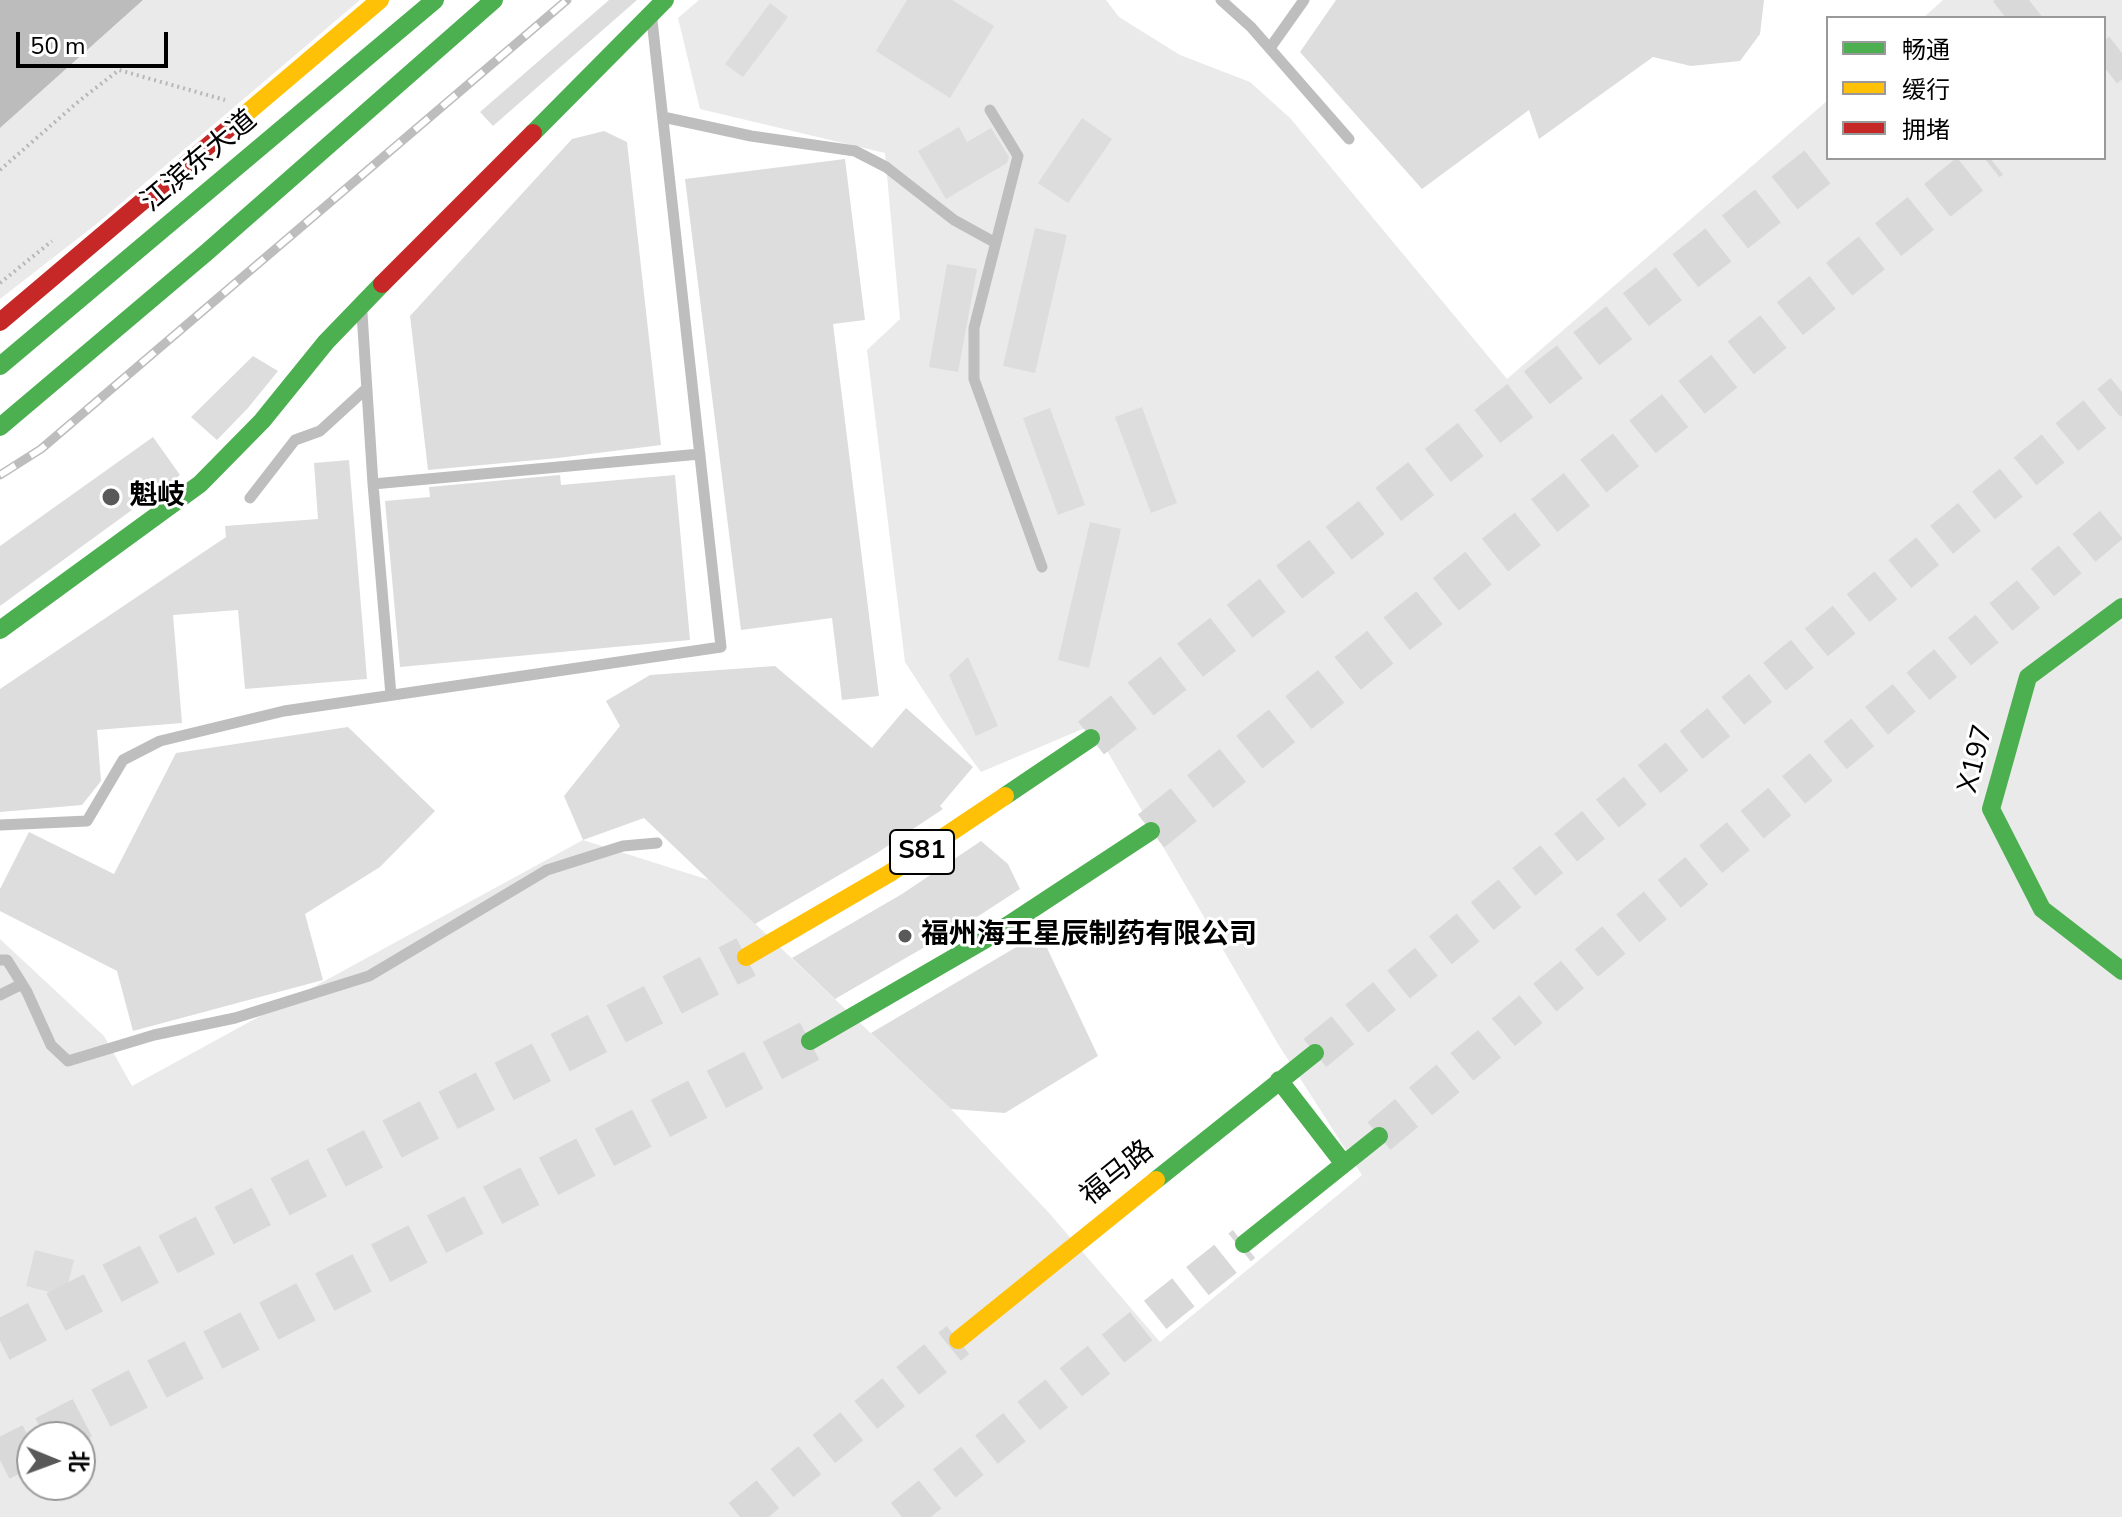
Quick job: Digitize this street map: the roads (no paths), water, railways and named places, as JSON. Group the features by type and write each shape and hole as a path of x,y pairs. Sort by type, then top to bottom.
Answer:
{"main road":[{"path":"0,322 380,0"},
{"name":"江滨东大道","path":"0,366 435,0"},
{"path":"0,427 207,252 494,0"},
{"path":"0,630 200,484 262,421 326,342 361,305 658,6"},
{"name":"X197","path":"2122,607 2028,677 1991,809 2042,909 2122,971"},
{"name":"S81","path":"746,957 890,873 1091,738"},
{"path":"810,1041 993,935 1151,831"},
{"name":"福马路","path":"958,1340 1315,1053"},
{"path":"1279,1080 1344,1164"},
{"path":"1244,1244 1379,1136"}],"lane":[{"path":"1221,0 1251,27 1349,139"},
{"path":"1270,48 1304,0"},
{"path":"0,825 87,821 123,760 160,741 284,711 721,647 663,117 658,6"},
{"path":"990,110 1018,156 974,328 974,379 1042,567"},
{"path":"663,117 751,136 855,151 886,167 954,220 994,242"},
{"path":"361,305 391,695"},
{"path":"250,498 295,440 320,431 367,388"},
{"path":"373,484 700,454"},
{"path":"0,960 7,960 51,1045 68,1061 154,1035 235,1018 369,976 547,870 623,846 657,843"},
{"path":"0,995 22,984"}],"tunnel":[{"path":"2009,16 2029,0"},
{"path":"2106,65 2122,53"},
{"path":"1091,738 1826,160"},
{"path":"1151,831 1988,160"},
{"path":"1315,1053 2122,392"},
{"path":"1379,1136 2122,516"},
{"path":"0,1341 746,957"},
{"path":"76,1421 810,1041"},
{"path":"902,1517 1244,1244"},
{"path":"740,1517 958,1340"},
{"path":"0,1460 16,1452"}],"railway":[{"path":"0,475 41,449 567,0"}],"place":[{"name":"魁岐","path":"111,497"},
{"name":"福州海王星辰制药有限公司","path":"905,936"}]}
